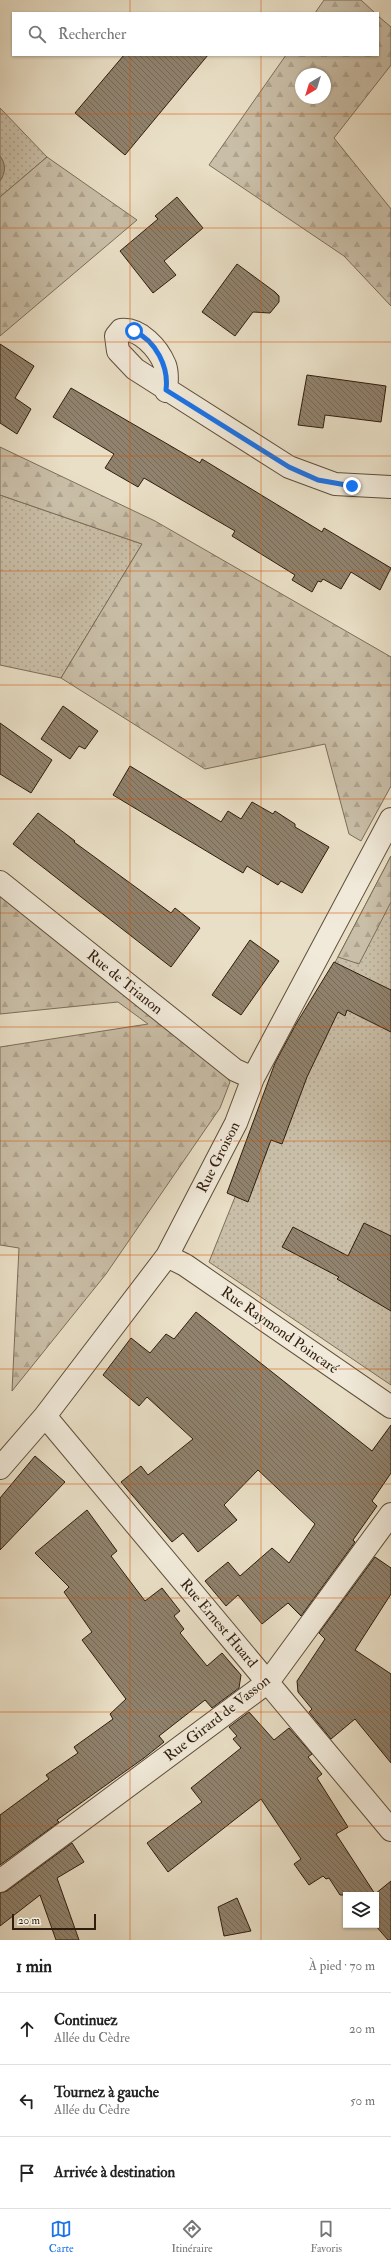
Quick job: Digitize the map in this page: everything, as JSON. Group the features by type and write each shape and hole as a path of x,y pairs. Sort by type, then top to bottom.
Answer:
{"street":[{"path":"166,390 302,474 336,484 391,487"},
{"name":"Rue Groison","path":"0,1468 45,1416 167,1256 236,1123 253,1078 391,819"},
{"name":"Rue de Trianon","path":"0,882 235,1070 253,1078"},
{"name":"Rue Raymond Poincaré","path":"167,1256 185,1264 391,1407"},
{"name":"Rue Ernest Huard","path":"45,1416 391,1830"},
{"name":"Rue Girard de Vasson","path":"0,1881 268,1682 391,1514"}],"green space":[{"path":"324,0 361,0 374,12 316,12"},
{"path":"379,17 391,27 391,65 334,138 391,209 391,306 344,256 209,165 285,56 379,56"},
{"path":"0,108 47,157 0,197"},
{"path":"47,157 137,220 0,336 0,197"},
{"path":"0,447 155,521 391,657 391,786 361,841 349,834 325,744 205,769 61,678 142,544 0,495"},
{"path":"0,495 142,544 61,678 0,665"},
{"path":"391,856 391,1385 209,1262 309,1012"},
{"path":"391,856 391,902 359,964 338,957"},
{"path":"0,891 214,1057 230,1082 220,1108 106,1274 12,1391 19,1248 0,1245 0,1047 148,1024 118,1002 0,1014"}],"shaded area":[{"path":"0,156 4,168 0,181"}],"building":[{"path":"123,56 207,56 125,155 75,113"},
{"path":"177,197 203,228 164,261 176,275 153,293 120,251 158,219 155,216"},
{"path":"237,264 275,292 279,296 279,302 270,313 253,312 235,336 202,312"},
{"path":"0,344 34,366 15,398 31,409 17,434 0,423"},
{"path":"307,375 386,386 381,422 325,415 323,428 298,425"},
{"path":"71,388 200,463 202,459 322,532 324,528 391,568 380,590 351,572 341,589 323,579 321,582 318,581 312,592 292,580 295,575 232,536 235,531 144,478 138,487 105,468 114,454 53,417"},
{"path":"63,706 98,731 85,749 79,746 70,759 41,739"},
{"path":"0,723 52,760 31,793 0,774"},
{"path":"130,766 221,822 228,811 241,819 252,802 273,814 275,811 295,824 295,827 329,847 302,893 281,881 278,885 247,866 243,873 113,795"},
{"path":"38,813 75,841 74,842 171,913 175,908 200,928 171,967 13,844"},
{"path":"250,940 279,961 241,1015 212,995"},
{"path":"334,962 391,990 391,1032 347,1010 345,1016 338,1012 307,1077 282,1144 271,1140 248,1202 227,1193 275,1063 296,1024"},
{"path":"364,1223 391,1236 391,1311 337,1279 339,1277 282,1247 293,1227 348,1256"},
{"path":"196,1312 372,1451 391,1425 391,1473 372,1501 377,1506 353,1540 355,1542 301,1616 288,1603 262,1624 238,1595 226,1606 205,1581 228,1562 240,1576 272,1548 289,1563 315,1524 258,1470 224,1505 237,1520 198,1552 183,1533 172,1542 121,1482 141,1466 148,1475 193,1439 147,1397 139,1406 103,1375 131,1338 150,1353 166,1334 174,1339"},
{"path":"35,1456 65,1482 0,1550 0,1498"},
{"path":"87,1510 117,1551 111,1556 145,1601 162,1588 180,1611 174,1616 184,1629 180,1633 207,1666 222,1653 241,1675 239,1688 212,1708 205,1700 159,1736 164,1742 57,1820 59,1822 0,1865 0,1815 49,1779 46,1775 78,1753 74,1747 113,1719 110,1714 126,1699 82,1640 92,1632 64,1592 69,1587 35,1553"},
{"path":"375,1557 391,1568 391,1594 355,1650 391,1674 391,1763 355,1719 331,1739 309,1712 312,1709 298,1692 297,1681 325,1639 319,1633"},
{"path":"249,1712 274,1740 289,1728 312,1754 308,1757 322,1774 317,1778 348,1827 336,1834 374,1892 343,1892 343,1895 340,1895 329,1878 326,1879 323,1876 309,1885 294,1864 301,1859 261,1799 168,1872 147,1843 202,1802 191,1788 241,1748 233,1739 237,1736 229,1727"},
{"path":"72,1843 84,1862 57,1878 79,1940 56,1940 40,1895 0,1926 0,1893 7,1891"},
{"path":"391,1881 391,1940 388,1940 378,1928 379,1928 379,1892 377,1892"},
{"path":"237,1898 251,1931 224,1936 218,1907"}],"route":[{"path":"134,331 146,339 158,352 166,366 166,390 302,474 318,480 352,486"}]}
